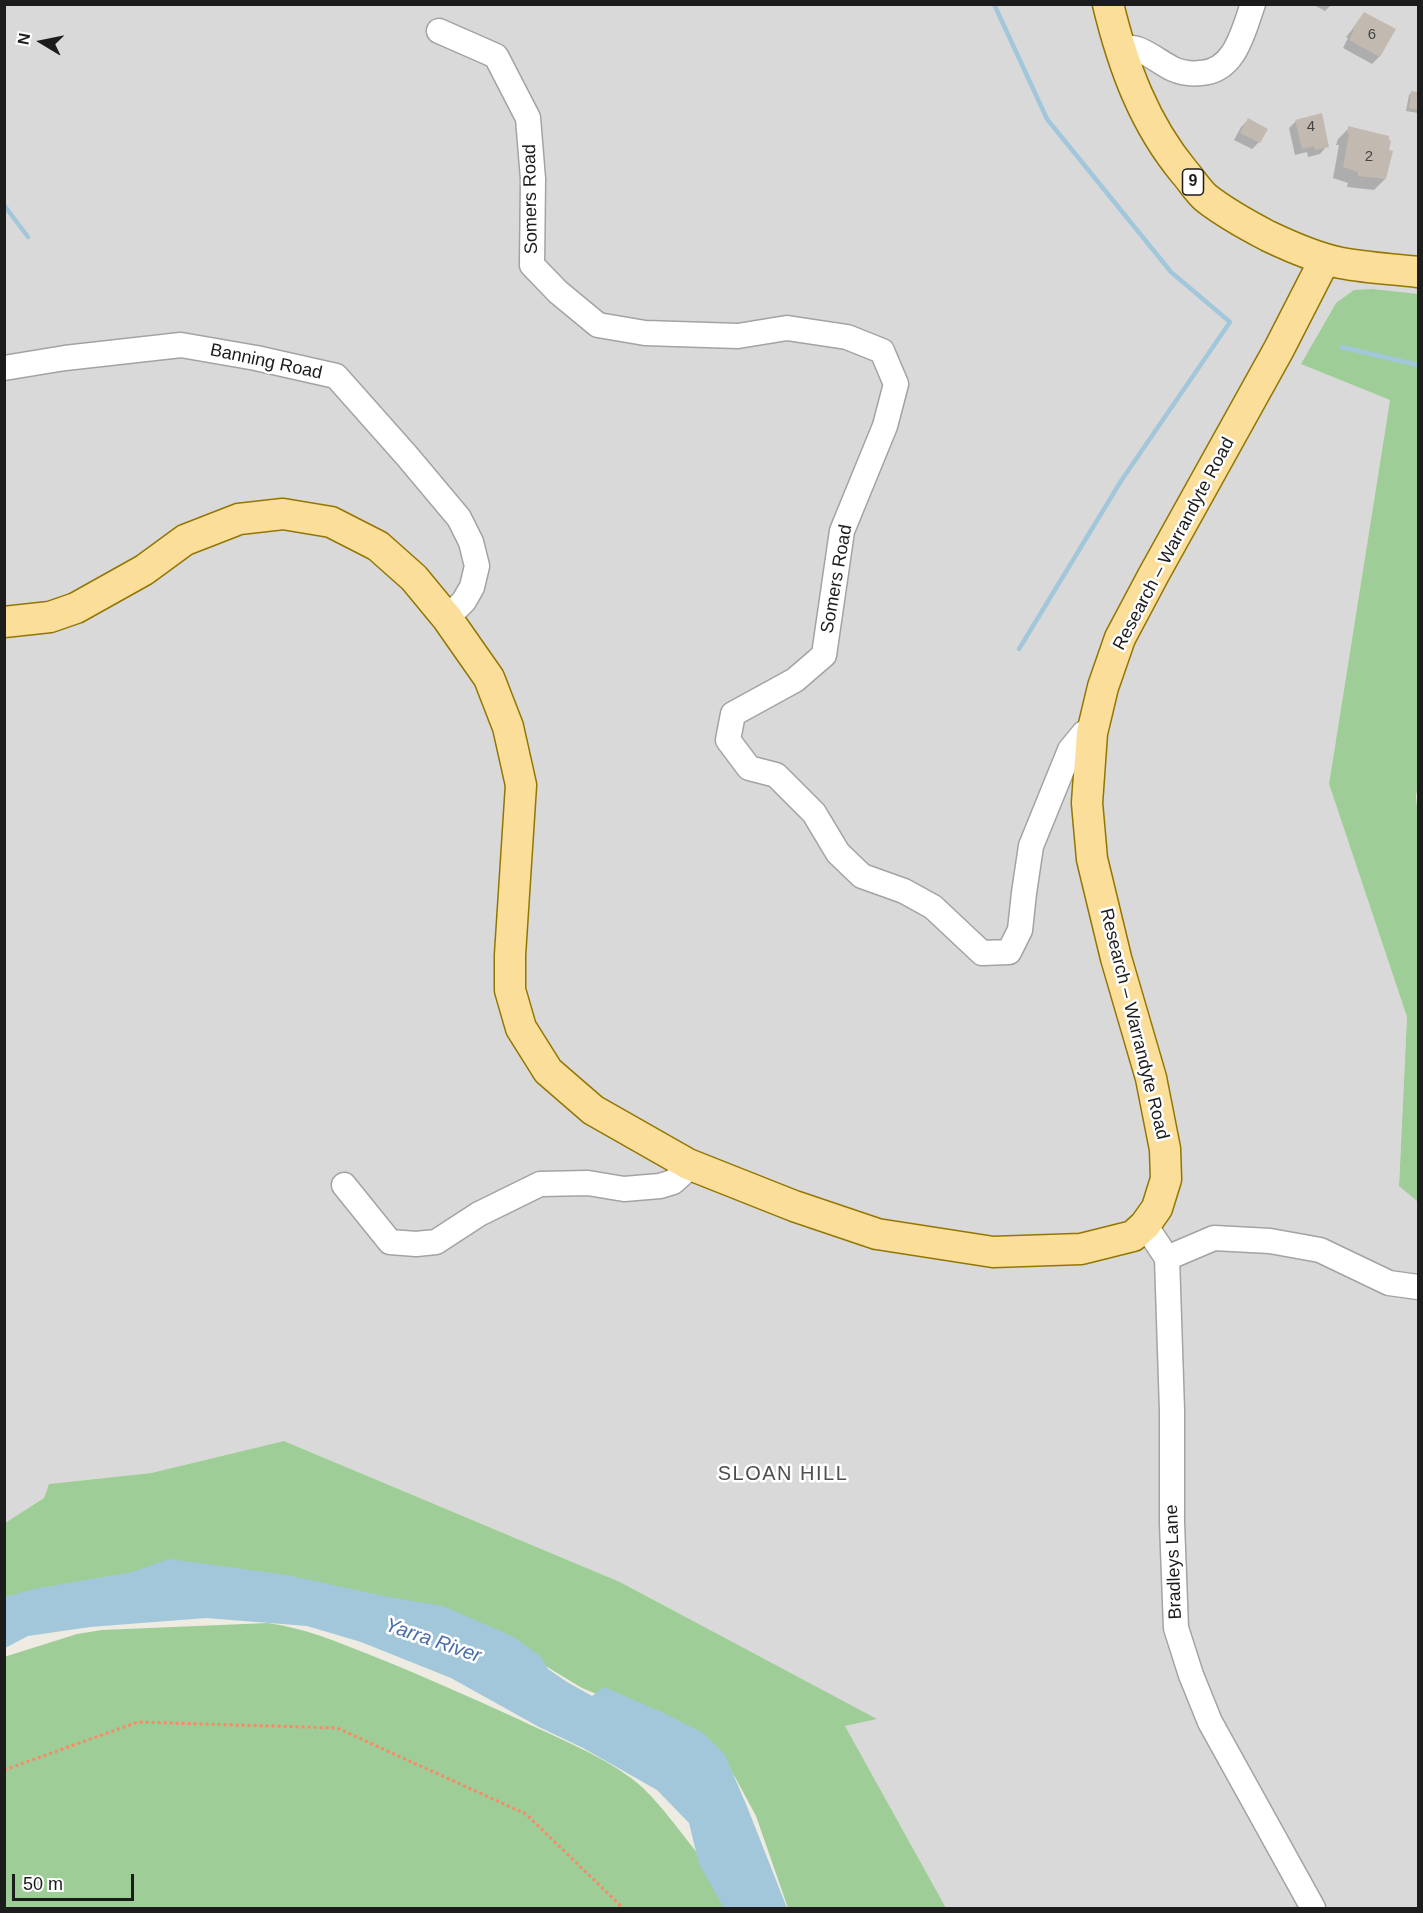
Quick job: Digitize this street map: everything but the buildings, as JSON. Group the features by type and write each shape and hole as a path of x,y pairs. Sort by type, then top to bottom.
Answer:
{"main road":[{"name":"9","path":"1108,4 1118,47 1152,127 1175,161 1205,197 1245,225 1282,243 1319,272 1341,263 1419,272"},
{"name":"Research – Warrandyte Road","path":"1145,1225 1157,1208 1166,1179 1166,1149 1151,1078 1116,958 1092,860 1087,802 1092,733 1103,687 1120,638 1319,272"},
{"path":"4,622 50,617 76,608 144,570 185,540 239,519 283,514 331,522 378,546 414,578 447,618 489,678 508,727 521,785 510,955 510,990 521,1028 548,1071 593,1110 688,1164 794,1206 877,1234 993,1252 1081,1249 1133,1236 1145,1225"}],"street":[{"path":"1118,47 1137,49 1176,70 1192,74 1207,73 1228,62 1241,38 1253,4"},
{"name":"Somers Road","path":"440,31 496,57 528,118 533,179 532,265 558,292 598,325 645,333 738,336 788,328 847,337 882,351 896,384 885,426 842,531 824,655 795,680 733,714 728,740 749,768 776,775 814,813 838,853 862,876 904,891 933,907 982,953 1009,952 1020,930 1031,846 1070,750 1084,733 1092,733"},
{"name":"Banning Road","path":"4,368 66,358 181,345 256,358 336,376 459,518 471,542 477,566 472,587 464,601 447,618"},
{"path":"344,1185 390,1242 416,1244 436,1242 478,1214 540,1184 588,1183 624,1189 660,1186 674,1182 688,1164"},
{"path":"1145,1225 1167,1258 1214,1238 1270,1241 1320,1250 1389,1283 1419,1287"},
{"name":"Bradleys Lane","path":"1167,1258 1176,1628 1191,1675 1210,1722 1313,1908"}],"path":[{"path":"4,1770 138,1722 337,1728 526,1814 623,1908"}],"shaded area":[{"path":"5,5 1418,5 1418,294 1401,294 1336,303 1316,337 1390,400 1329,784 1407,1017 1399,1185 1418,1202 1418,1908 946,1908 844,1725 876,1719 620,1582 284,1441 151,1473 49,1484 44,1498 5,1523"}],"green space":[{"path":"1372,289 1418,294 1418,783 1416,797 1418,815 1418,1202 1399,1186 1407,1017 1329,784 1390,400 1301,364 1336,303 1354,290"},
{"path":"284,1441 620,1582 877,1719 845,1726 946,1908 788,1908 756,1816 735,1777 710,1741 582,1688 544,1665 497,1631 5,1606 5,1523 44,1498 49,1484 151,1473"},
{"path":"268,1623 319,1636 406,1669 561,1739 618,1769 638,1784 663,1810 702,1859 735,1908 5,1908 4,1657 77,1634 102,1630"}],"water":[{"name":"Yarra River","path":"169,1559 287,1575 383,1596 443,1606 514,1637 541,1657 548,1669 592,1696 604,1687 703,1733 725,1755 787,1908 724,1908 699,1864 689,1823 657,1790 451,1678 361,1642 307,1626 206,1618 90,1627 28,1636 5,1648 5,1597 34,1589 132,1572"}],"waterway":[{"path":"994,4 1047,119 1171,272 1230,322 1121,481 1019,649"},
{"path":"4,205 28,237"},
{"path":"1341,347 1418,365"}],"district":[{"name":"SLOAN HILL","path":"783,1474"}]}
